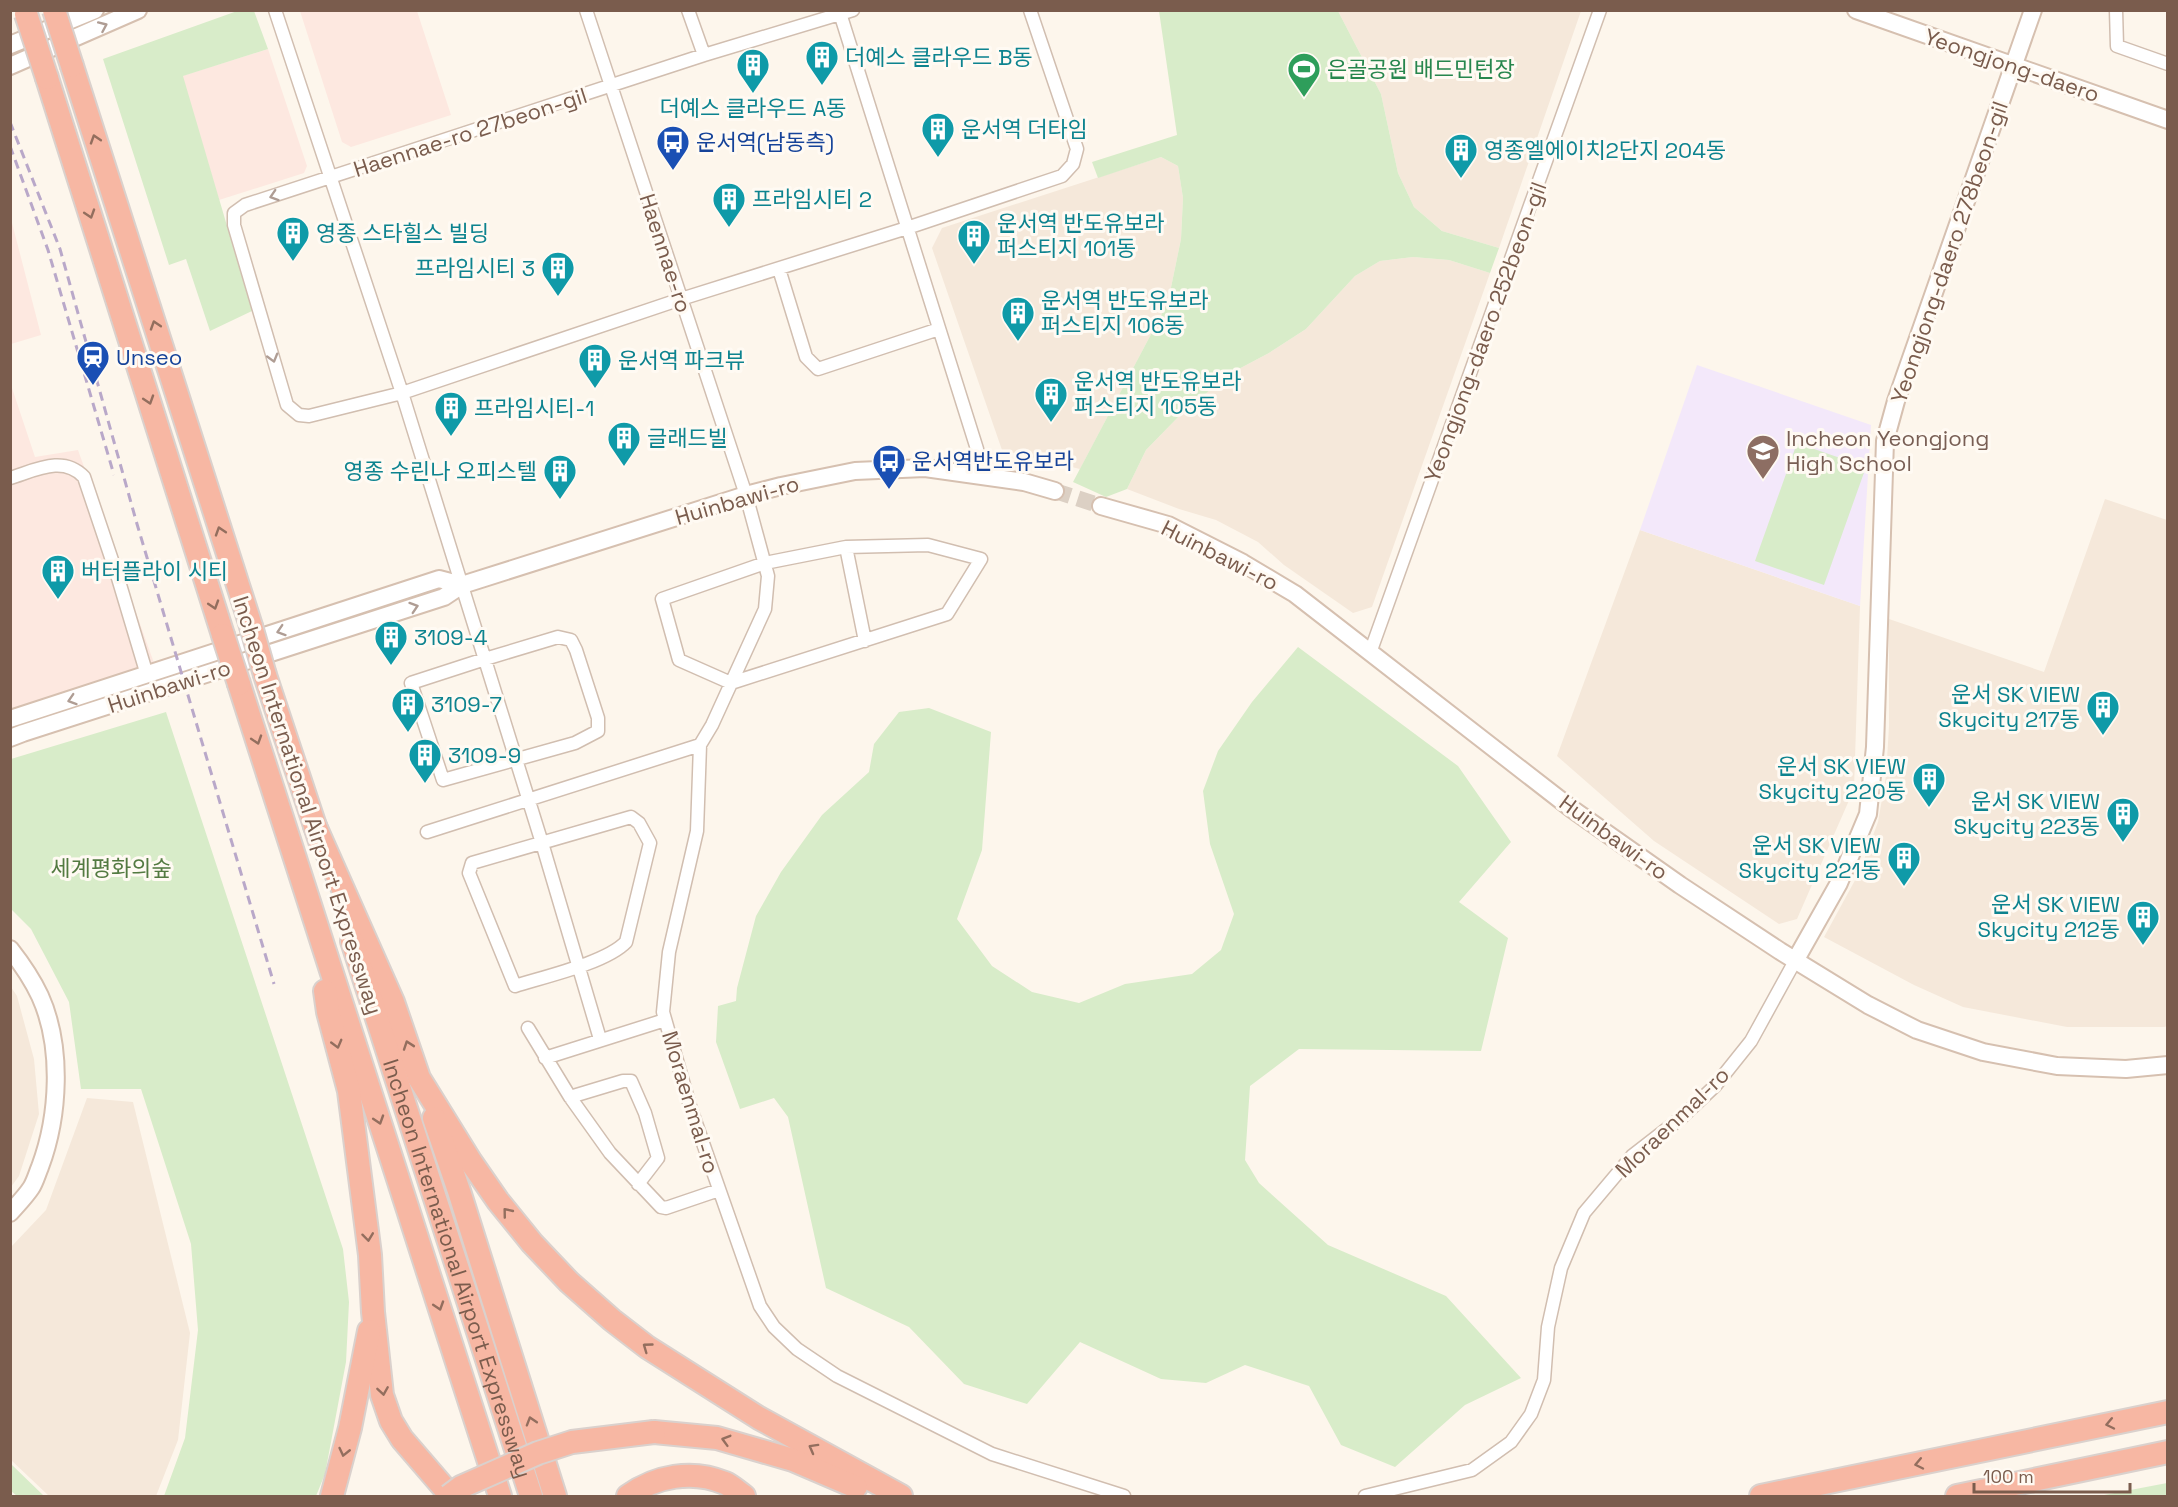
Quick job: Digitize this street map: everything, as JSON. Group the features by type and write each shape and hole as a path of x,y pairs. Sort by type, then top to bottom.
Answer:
{"highway":[{"name":"Incheon International Airport Expressway","path":"54,10 265,675 531,1497"},
{"name":"Incheon International Airport Expressway","path":"26,12 500,1497"},
{"path":"315,826 393,1002 459,1191 555,1497"},
{"path":"316,925 328,1012 349,1091 370,1255 373,1312 382,1395 391,1421 414,1455 450,1497 461,1487 538,1453 572,1442 654,1432 717,1437 793,1460 879,1497"},
{"path":"420,1078 471,1162 498,1201 532,1243 569,1282 612,1320 647,1347 717,1393 901,1497"},
{"path":"332,1497 347,1439 373,1312"},
{"path":"1761,1497 2168,1412"},
{"path":"1957,1497 2168,1452"},
{"path":"628,1497 643,1486 674,1476 703,1478 726,1484 744,1497"}],"street":[{"path":"10,45 95,10"},
{"path":"10,66 138,10"},
{"path":"275,10 402,393 517,760 600,1039"},
{"name":"Haennae-ro","path":"586,10 746,495"},
{"path":"688,10 704,55"},
{"name":"Haennae-ro 27beon-gil","path":"402,393 309,416 299,415 293,411 284,397 234,225 234,213 245,205 704,55 853,10"},
{"path":"402,393 681,299 907,228 1062,176 1073,164 1077,149 1030,10"},
{"name":"Yeongjong-daero 252beon-gil","path":"1370,653 1600,10"},
{"name":"Yeongjong-daero","path":"1856,10 2168,120"},
{"name":"Yeongjong-daero 278beon-gil","path":"1795,961 1839,883 1868,814 1875,747 1879,569 1885,441 1896,401 2033,10"},
{"path":"2116,10 2116,46 2168,64"},
{"path":"840,13 977,449 970,474"},
{"path":"779,269 806,357 818,369 939,330"},
{"path":"10,478 57,465 73,468 84,477 147,675"},
{"name":"Huinbawi-ro","path":"10,738 444,597 462,585 781,486 855,471 925,468 1024,482 1055,491"},
{"name":"Moraenmal-ro","path":"746,495 768,576 765,609 700,746 697,831 669,952 663,1012 690,1106 760,1306 774,1327 797,1349 837,1376 992,1454 1124,1497"},
{"name":"Huinbawi-ro","path":"1101,506 1168,525 1243,563 1295,594 1572,809 1680,885 1795,961 1868,1005 1917,1030 1983,1052 2057,1066 2126,1069 2168,1065"},
{"path":"928,545 981,559 946,614 731,683 679,660 662,599 765,563 846,547 928,545"},
{"path":"846,547 865,641"},
{"name":"Huinbawi-ro","path":"10,719 439,579 462,585"},
{"path":"558,637 571,640 598,718 598,730 575,743 443,780 411,683 485,658 558,637"},
{"path":"426,832 700,746"},
{"path":"630,817 639,823 650,843 626,942 618,950 578,966 514,986 469,873 472,863 542,843 630,817"},
{"path":"10,949 22,964 40,997 52,1035 56,1076 54,1113 46,1148 32,1187 10,1213"},
{"name":"Moraenmal-ro","path":"1365,1497 1472,1470 1510,1442 1531,1414 1544,1380 1548,1327 1561,1268 1584,1213 1632,1156 1681,1118 1715,1086 1751,1041 1795,961"},
{"path":"545,1058 665,1020"},
{"path":"528,1028 570,1097 610,1153 661,1207 666,1208 719,1190"},
{"path":"570,1097 631,1081 645,1113 658,1158 638,1184"}],"shaded area":[{"path":"300,11 417,11 451,115 351,147 342,142"},
{"path":"1338,11 1581,11 1499,248 1442,231 1414,207 1398,173 1381,94"},
{"path":"268,49 307,166 304,173 219,200 182,76"},
{"path":"1161,157 1178,166 1183,198 1181,239 1168,302 1080,469 1002,450 932,248 942,228"},
{"path":"11,219 41,335 10,344"},
{"path":"1413,257 1449,260 1490,273 1372,607 1353,613 1284,565 1258,542 1216,520 1127,489 1146,450 1185,410 1233,372 1269,353 1306,329 1355,276 1380,261"},
{"name":"Incheon Yeongjong High School","path":"1697,365 1871,425 1860,606 1640,530"},
{"path":"10,382 35,457 78,450 159,677 10,724"},
{"path":"2105,499 2167,520 2168,1026 2164,1027 2067,1027 1963,1007 1914,985 1824,937 1859,873 1878,822 1886,776 1889,726 1889,619 2044,672"},
{"path":"1640,530 1860,606 1854,789 1797,919 1779,924 1654,841 1557,756"},
{"path":"11,987 17,996 34,1059 39,1114 19,1176 11,1187"},
{"path":"87,1098 133,1102 190,1333 178,1440 156,1496 49,1496 11,1460 11,1247 46,1210"}],"green space":[{"path":"240,10 254,11 268,49 183,76 252,311 210,331 186,259 169,265 103,59"},
{"path":"1159,11 1338,11 1381,94 1398,173 1414,207 1442,231 1499,248 1490,273 1449,260 1413,257 1380,261 1355,276 1306,329 1269,353 1233,372 1185,410 1146,450 1127,489 1106,497 1073,482 1168,302 1181,239 1183,198 1178,166 1161,157 1098,178 1092,162 1177,135"},
{"path":"1797,443 1866,467 1824,585 1755,561"},
{"path":"1298,647 1458,766 1511,842 1459,902 1508,938 1481,1051 1299,1049 1250,1086 1245,1160 1259,1183 1328,1245 1446,1296 1521,1378 1465,1405 1395,1467 1341,1445 1309,1386 1245,1365 1206,1383 1161,1379 1080,1342 1027,1404 964,1384 909,1327 826,1288 788,1117 774,1098 740,1109 716,1042 718,1006 736,1001 737,988 756,916 781,872 822,815 869,772 874,744 899,712 929,708 991,732 982,850 957,919 992,966 1032,992 1079,1003 1125,984 1192,974 1221,950 1234,914 1210,844 1203,791 1218,751 1252,702"},
{"name":"세계평화의숲","path":"166,712 343,1249 349,1302 346,1362 325,1474 316,1496 164,1496 185,1438 198,1330 191,1244 141,1089 81,1089 69,1002 31,929 11,909 11,759"},
{"path":"10,1464 44,1496 17,1496 11,1491"},
{"path":"2167,1483 2167,1496 2099,1496"}],"tunnel":[{"path":"1055,491 1101,506"}],"railway":[{"path":"10,122 60,249 137,524 274,984"},
{"path":"10,146 48,250 114,475"}],"place":[{"name":"더예스 클라우드 B동","path":"822,86"},
{"name":"더예스 클라우드 A동","path":"753,94"},
{"name":"은골공원 배드민턴장","path":"1304,98"},
{"name":"운서역 더타임","path":"938,158"},
{"name":"운서역(남동측)","path":"673,171"},
{"name":"영종엘에이치2단지 204동","path":"1461,179"},
{"name":"프라임시티 2","path":"729,228"},
{"name":"영종 스타힐스 빌딩","path":"293,262"},
{"name":"운서역 반도유보라 퍼스티지 101동","path":"974,265"},
{"name":"프라임시티 3","path":"558,297"},
{"name":"운서역 반도유보라 퍼스티지 106동","path":"1018,342"},
{"name":"Unseo","path":"93,386"},
{"name":"운서역 파크뷰","path":"595,389"},
{"name":"운서역 반도유보라 퍼스티지 105동","path":"1051,423"},
{"name":"프라임시티-1","path":"451,437"},
{"name":"글래드빌","path":"624,467"},
{"name":"Incheon Yeongjong High School","path":"1763,480"},
{"name":"운서역반도유보라","path":"889,490"},
{"name":"영종 수린나 오피스텔","path":"560,500"},
{"name":"버터플라이 시티","path":"58,600"},
{"name":"3109-4","path":"391,666"},
{"name":"3109-7","path":"408,733"},
{"name":"운서 SK VIEW Skycity 217동","path":"2103,736"},
{"name":"3109-9","path":"425,784"},
{"name":"운서 SK VIEW Skycity 220동","path":"1929,808"},
{"name":"운서 SK VIEW Skycity 223동","path":"2123,843"},
{"name":"운서 SK VIEW Skycity 221동","path":"1904,887"},
{"name":"운서 SK VIEW Skycity 212동","path":"2143,946"}]}
